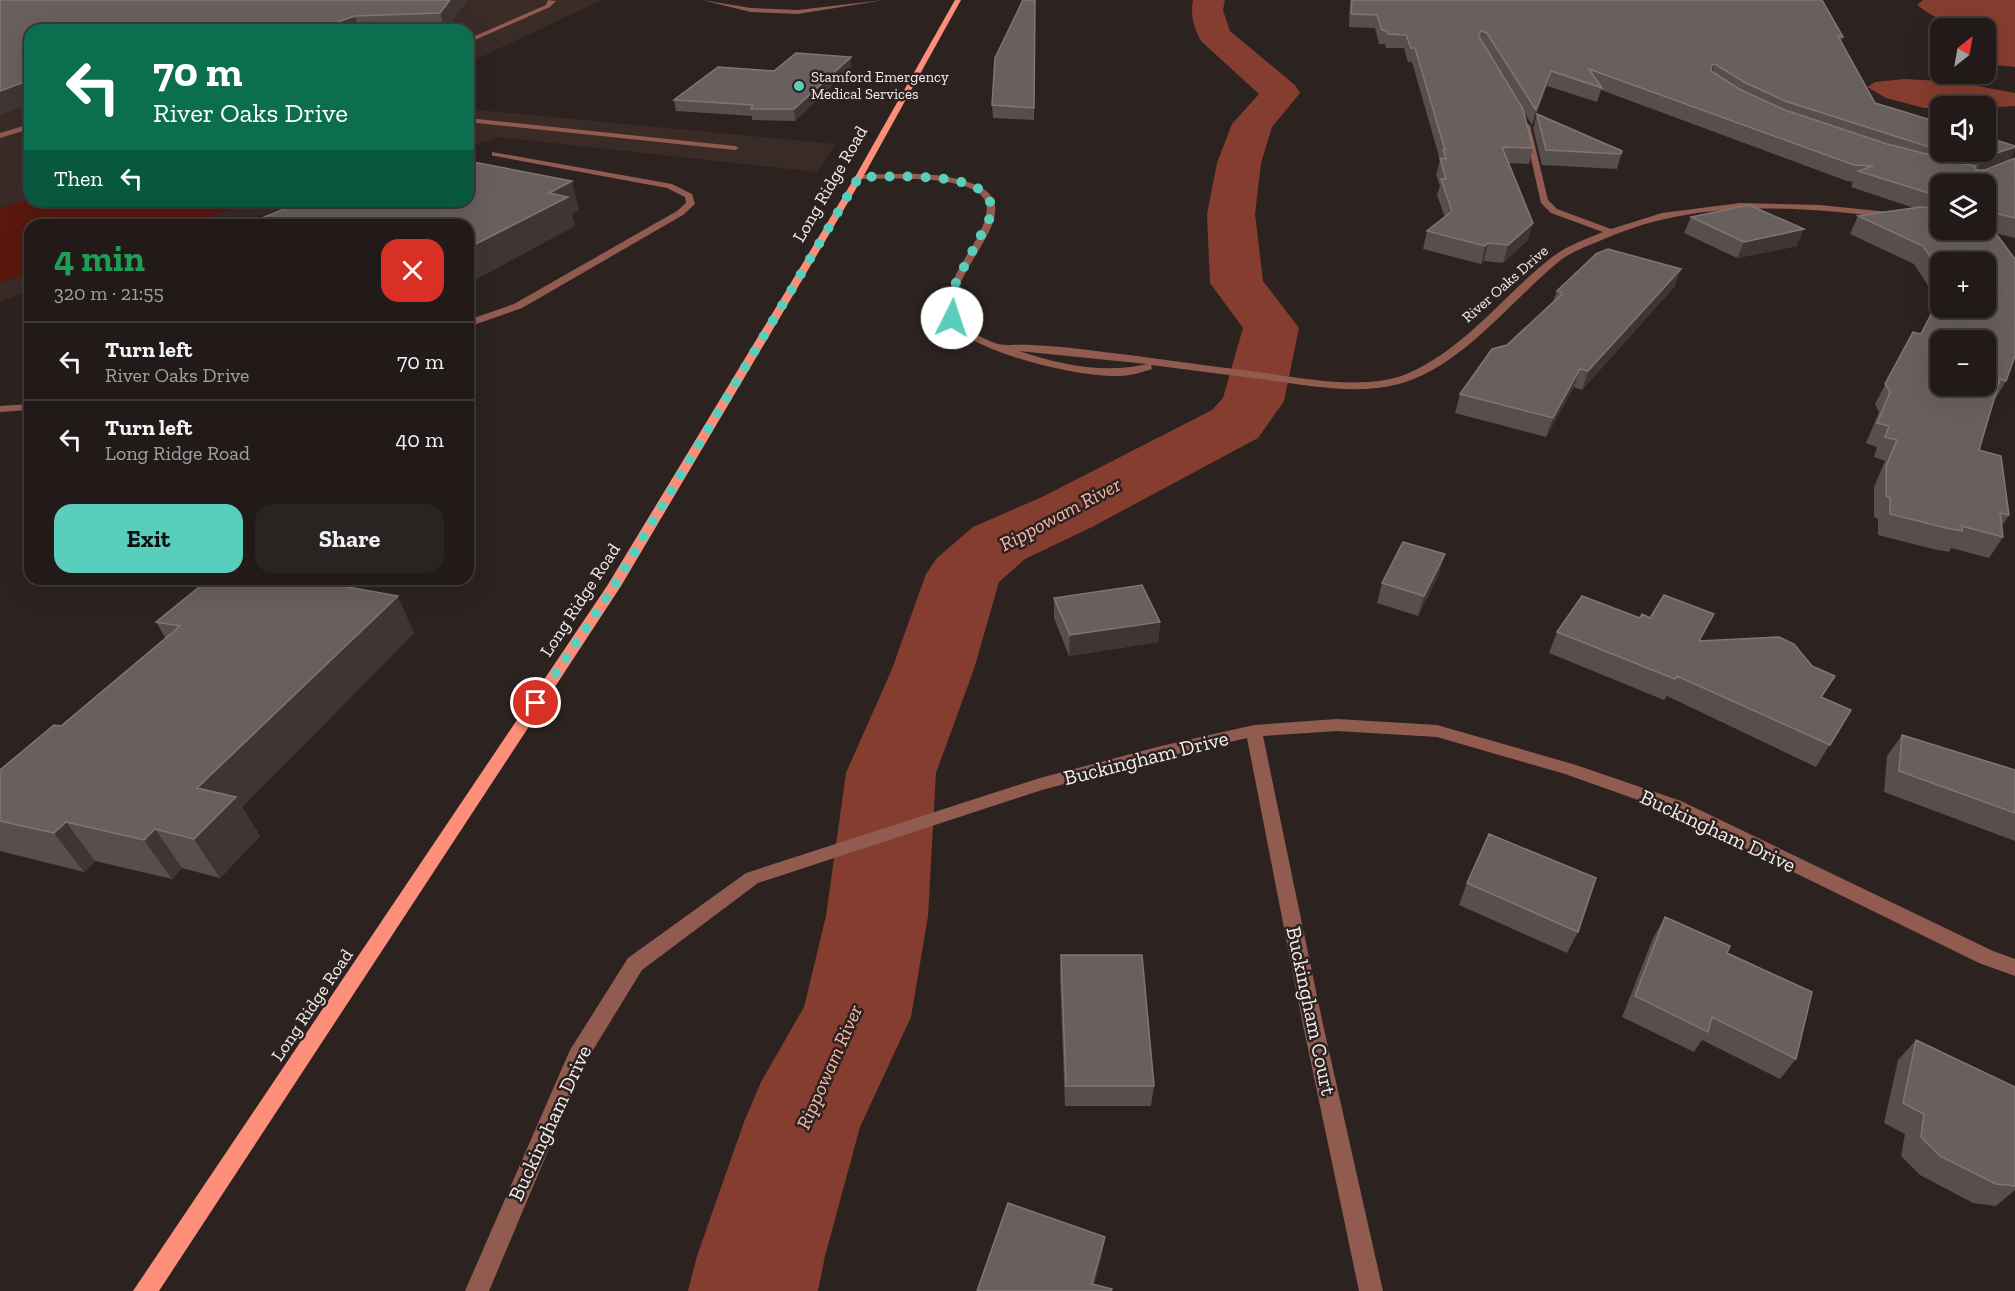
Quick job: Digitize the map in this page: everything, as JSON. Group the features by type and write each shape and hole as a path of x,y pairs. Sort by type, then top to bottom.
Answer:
{"main road":[{"name":"Long Ridge Road","path":"145,1291 614,586 859,177 958,0"}],"street":[{"path":"474,38 548,6 553,1 551,0"},
{"path":"705,0 751,10 798,12 881,0"},
{"path":"834,8 840,0"},
{"path":"1521,115 1533,148 1544,201 1554,211 1609,231"},
{"path":"474,121 735,148"},
{"path":"0,136 24,128"},
{"path":"474,322 518,306 680,213 691,204 689,196 669,186 495,154"},
{"name":"River Oaks Drive","path":"859,177 947,180 976,187 985,193 992,208 989,220 957,280 950,309 952,318 978,339 1001,347 1057,350 1334,385 1398,381 1428,369 1557,258 1609,231 1670,213 1760,205 1850,210 1914,219"},
{"path":"0,409 24,407"},
{"name":"Buckingham Drive","path":"477,1291 577,1057 635,964 752,878 1040,784 1161,752 1254,731 1337,725 1437,730 1570,768 1675,807 1986,957 2015,968"},
{"name":"Buckingham Court","path":"1254,731 1312,1020 1371,1291"}],"shaded area":[{"path":"0,0 602,0 474,60 474,24 24,24 24,207 287,207 250,219 24,219 24,293 0,301"},
{"path":"1923,0 2015,0 2015,67 1996,65 1996,18 1937,18 1917,5"},
{"path":"1905,79 1930,80 1930,84 1967,84 2015,93 2015,106 1996,107 1996,96 1930,96 1930,108 1924,108 1886,98 1867,87 1875,82"},
{"path":"474,110 836,144 817,172 499,137 474,145"},
{"path":"24,201 24,207 239,207 201,219 24,219 24,275 0,283 0,208"}],"building":[{"path":"0,0 450,0 440,13 355,16 332,24 24,24 24,82 0,91"},
{"path":"1023,0 1035,0 1034,108 992,105 995,58"},
{"path":"1352,0 1822,0 1843,37 1838,36 1875,103 1930,120 1930,147 1785,101 1744,82 1715,64 1712,65 1711,71 1739,89 1785,110 1887,144 1930,155 1930,162 1959,162 1975,166 1976,170 1985,170 2015,158 2015,218 1996,213 1996,174 1930,174 1930,194 1858,171 1873,166 1854,165 1589,69 1602,88 1551,71 1536,110 1487,33 1481,31 1478,35 1523,109 1533,148 1502,147 1533,223 1508,245 1488,243 1485,246 1427,231 1452,211 1441,179 1446,179 1440,158 1446,159 1443,150 1445,150 1415,48 1411,48 1406,35 1388,34 1387,31 1382,30 1377,15 1351,14"},
{"path":"796,53 851,57 794,109 751,109 753,105 674,100 718,67 774,71"},
{"path":"1537,114 1622,151 1621,154 1546,150"},
{"path":"1996,140 2015,146 1996,153"},
{"path":"474,162 572,181 549,193 568,197 474,245 474,219 259,219 289,207 474,207"},
{"path":"1749,205 1804,229 1744,242 1691,217"},
{"path":"1920,207 1930,208 1930,240 1996,240 1996,234 2015,259 2015,356 2006,381 2000,379 1996,393 1996,330 1930,330 1930,396 1995,396 1979,450 2001,456 2009,515 2000,513 2003,537 1962,526 1962,531 1890,514 1890,498 1886,496 1886,466 1897,440 1885,437 1889,426 1877,423 1890,392 1885,384 1913,332 1921,334 1930,316 1996,318 1996,252 1930,252 1930,256 1923,246 1858,216"},
{"path":"1608,249 1681,269 1588,371 1580,369 1553,418 1460,394 1492,349 1507,345 1563,293 1557,291 1596,254"},
{"path":"1403,542 1445,554 1424,596 1382,583"},
{"path":"202,585 337,585 398,596 197,788 236,797 194,839 155,829 144,840 66,822 54,833 0,821 0,770 54,725 61,726 180,626 156,622"},
{"path":"1142,585 1160,622 1070,635 1054,598"},
{"path":"1664,595 1714,614 1699,641 1779,637 1794,644 1812,666 1835,676 1821,697 1851,710 1830,745 1677,676 1675,679 1557,632 1582,596 1640,618 1642,614 1650,618"},
{"path":"1902,735 2015,770 2015,813 1899,771"},
{"path":"1489,834 1596,878 1578,932 1467,883"},
{"path":"1665,917 1730,946 1727,953 1812,992 1796,1059 1712,1017 1708,1032 1635,996"},
{"path":"1061,955 1142,955 1154,1086 1066,1086"},
{"path":"1916,1040 2015,1087 2015,1186 1996,1184 1940,1156 1921,1137 1924,1114 1903,1103"},
{"path":"1008,1203 1105,1237 1092,1284 1112,1289 1111,1291 977,1291"}],"waterway":[{"name":"Rippowam River","path":"753,1291 761,1256 803,1122 856,1017 877,916 891,773 933,669 964,574 999,543 1067,512 1235,424 1253,401 1271,328 1237,283 1231,214 1239,163 1252,124 1281,93 1214,35 1207,10 1209,0"}],"place":[{"name":"Stamford Emergency Medical Services","path":"799,86"}],"route":[{"path":"536,703 614,586 859,177 947,180 976,187 989,199 992,208 989,220 951,295 952,318"}]}
